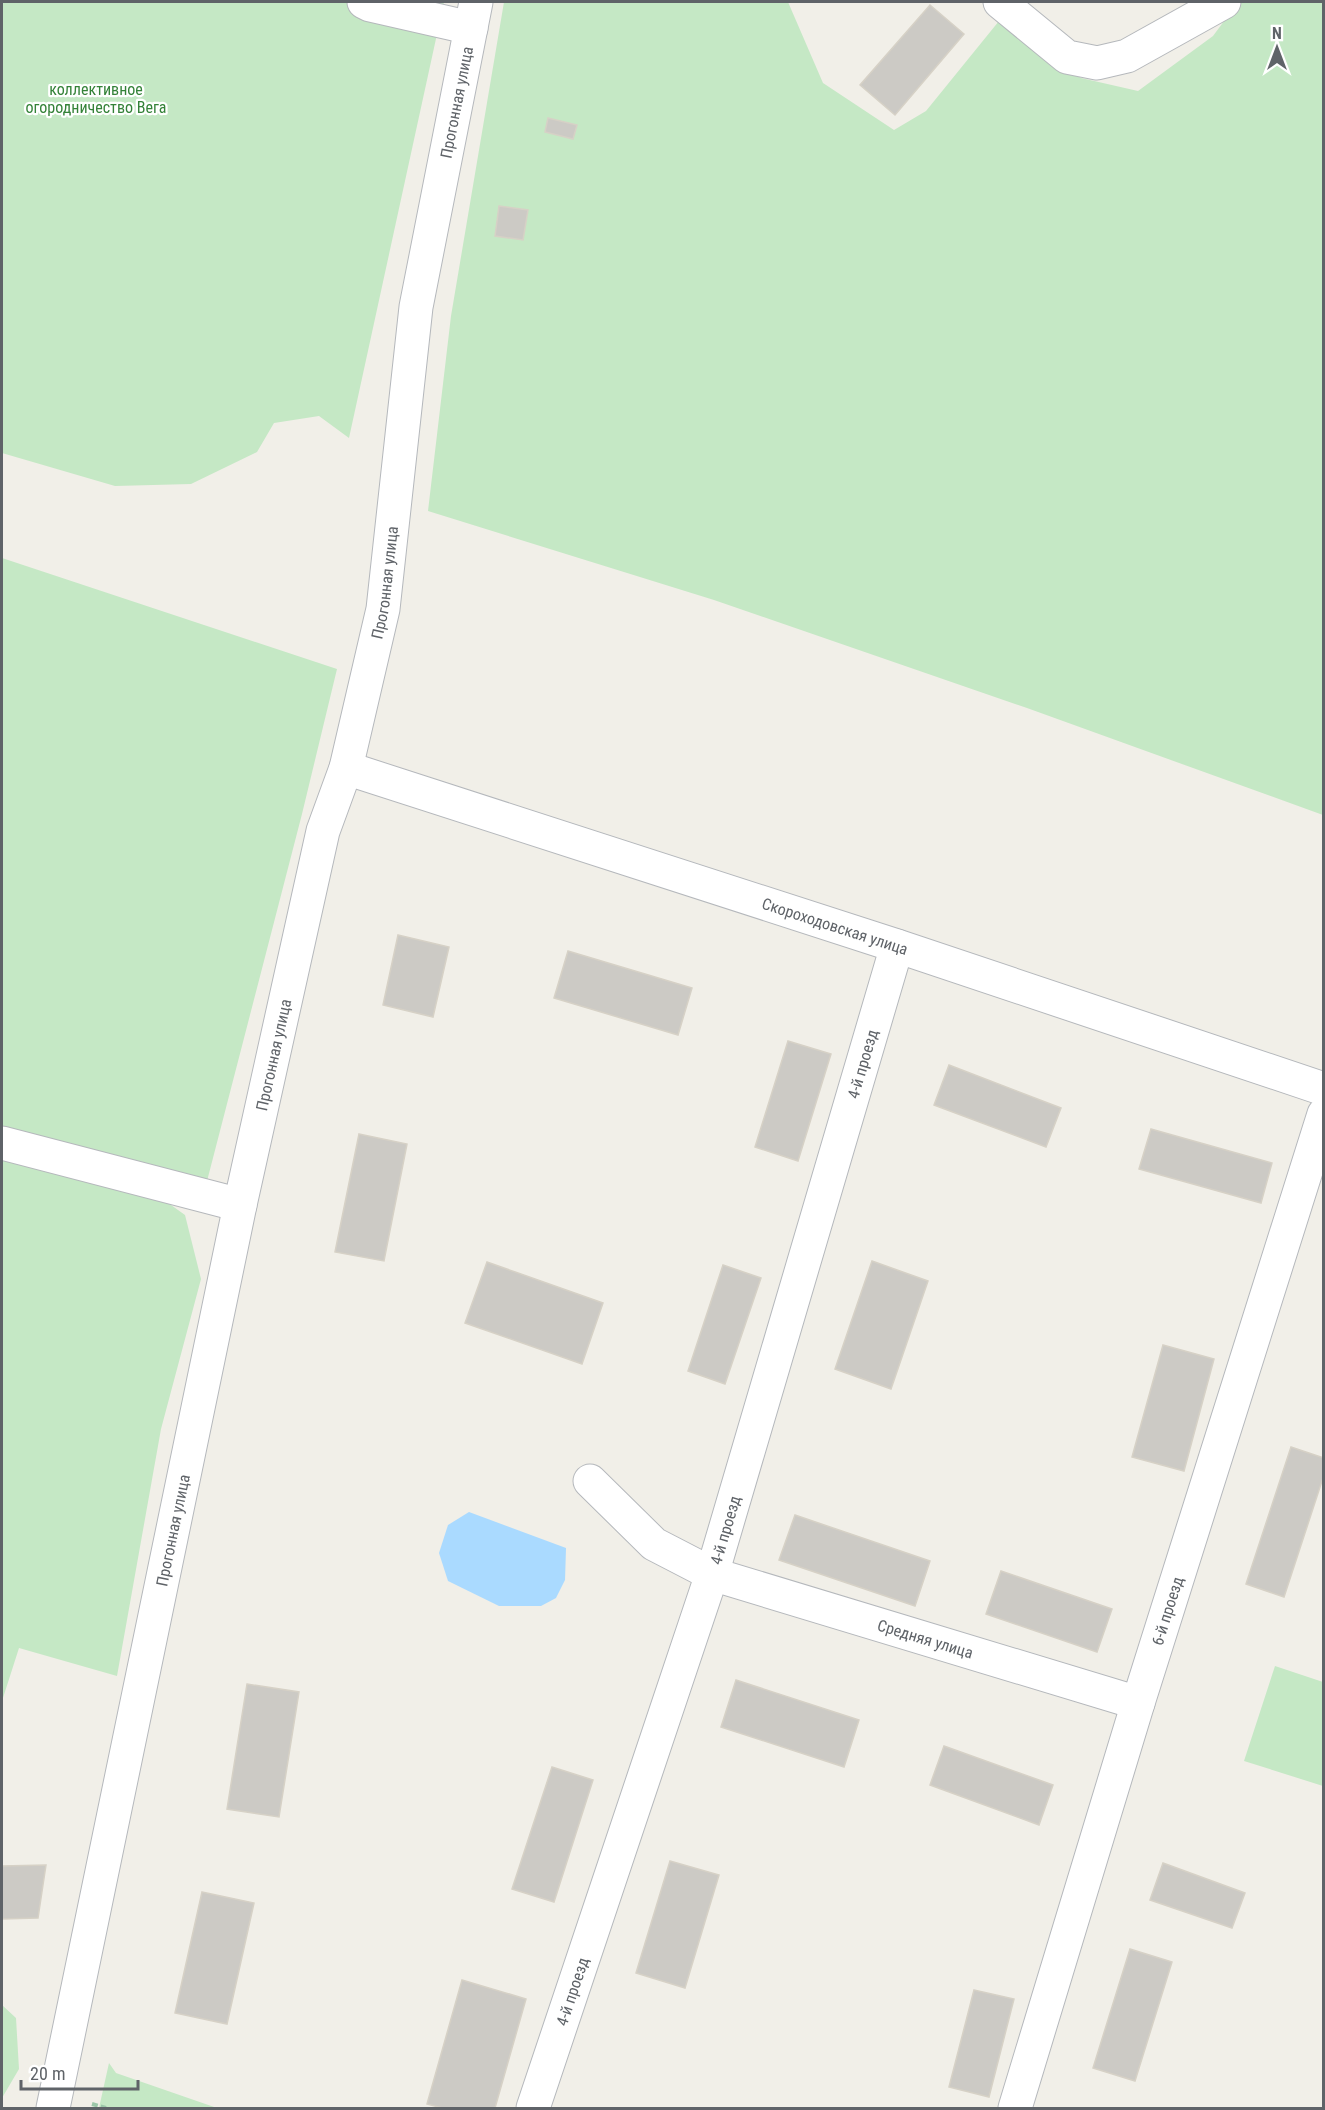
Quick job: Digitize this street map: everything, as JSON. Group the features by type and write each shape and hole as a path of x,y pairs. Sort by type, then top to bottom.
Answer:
{"street":[{"path":"364,2 370,5 474,14"},
{"path":"1000,2 1067,57 1097,63 1127,56 1224,2"},
{"name":"Прогонная улица","path":"53,2109 240,1205 323,831 346,768 383,609 416,307 474,14"},
{"name":"Скороходовская улица","path":"346,768 897,946 1323,1089"},
{"name":"4-й проезд","path":"533,2109 711,1574 897,946"},
{"name":"6-й проезд","path":"1016,2109 1138,1703 1323,1114"},
{"path":"2,1143 240,1205"},
{"name":"Средняя улица","path":"590,1481 654,1544 711,1574 1138,1703"}],"green space":[{"name":"коллективное огородничество Вега","path":"2,2 444,2 349,438 319,416 274,423 257,452 191,484 115,486 2,453"},
{"path":"504,2 788,2 823,83 894,130 926,111 999,21 1081,78 1138,91 1213,36 1236,5 1244,2 1323,2 1323,815 1027,708 714,600 428,511 451,316"},
{"path":"2,558 337,669 206,1185 2,1132"},
{"path":"2,1155 157,1195 185,1215 201,1279 161,1429 117,1676 19,1648 2,1701"},
{"path":"1275,1666 1323,1682 1323,1786 1244,1761"},
{"path":"2,2005 16,2018 19,2069 2,2098"},
{"path":"109,2063 116,2073 217,2108 99,2108"}],"water":[{"path":"469,1512 566,1548 565,1580 556,1598 541,1606 499,1606 448,1581 439,1553 448,1525"}],"building":[{"path":"930,5 964,34 895,115 860,85"},
{"path":"548,118 577,125 573,139 545,132"},
{"path":"499,206 528,210 523,240 495,236"},
{"path":"398,935 449,947 433,1017 383,1005"},
{"path":"568,951 692,988 678,1035 554,998"},
{"path":"788,1041 831,1054 798,1161 755,1147"},
{"path":"949,1065 1061,1108 1046,1147 934,1105"},
{"path":"1151,1129 1272,1163 1261,1203 1139,1169"},
{"path":"359,1134 407,1144 384,1261 335,1252"},
{"path":"872,1261 928,1281 891,1389 835,1369"},
{"path":"487,1262 603,1303 582,1364 465,1323"},
{"path":"723,1265 761,1278 725,1384 688,1371"},
{"path":"1163,1345 1214,1359 1184,1471 1132,1457"},
{"path":"1291,1447 1324,1458 1324,1475 1284,1597 1246,1584"},
{"path":"795,1515 930,1561 915,1606 779,1560"},
{"path":"1001,1571 1112,1609 1097,1652 986,1614"},
{"path":"736,1680 859,1720 844,1767 721,1727"},
{"path":"247,1684 299,1692 279,1817 227,1809"},
{"path":"944,1746 1053,1785 1039,1825 930,1785"},
{"path":"552,1767 593,1780 554,1902 512,1889"},
{"path":"670,1861 719,1875 685,1988 636,1973"},
{"path":"1163,1863 1245,1893 1232,1928 1150,1900"},
{"path":"46,1865 38,1918 2,1919 2,1866"},
{"path":"202,1892 254,1903 227,2024 175,2013"},
{"path":"1130,1949 1172,1962 1135,2081 1093,2068"},
{"path":"462,1980 526,1999 495,2108 442,2108 427,2104"},
{"path":"974,1990 1014,1999 989,2097 949,2087"}]}
